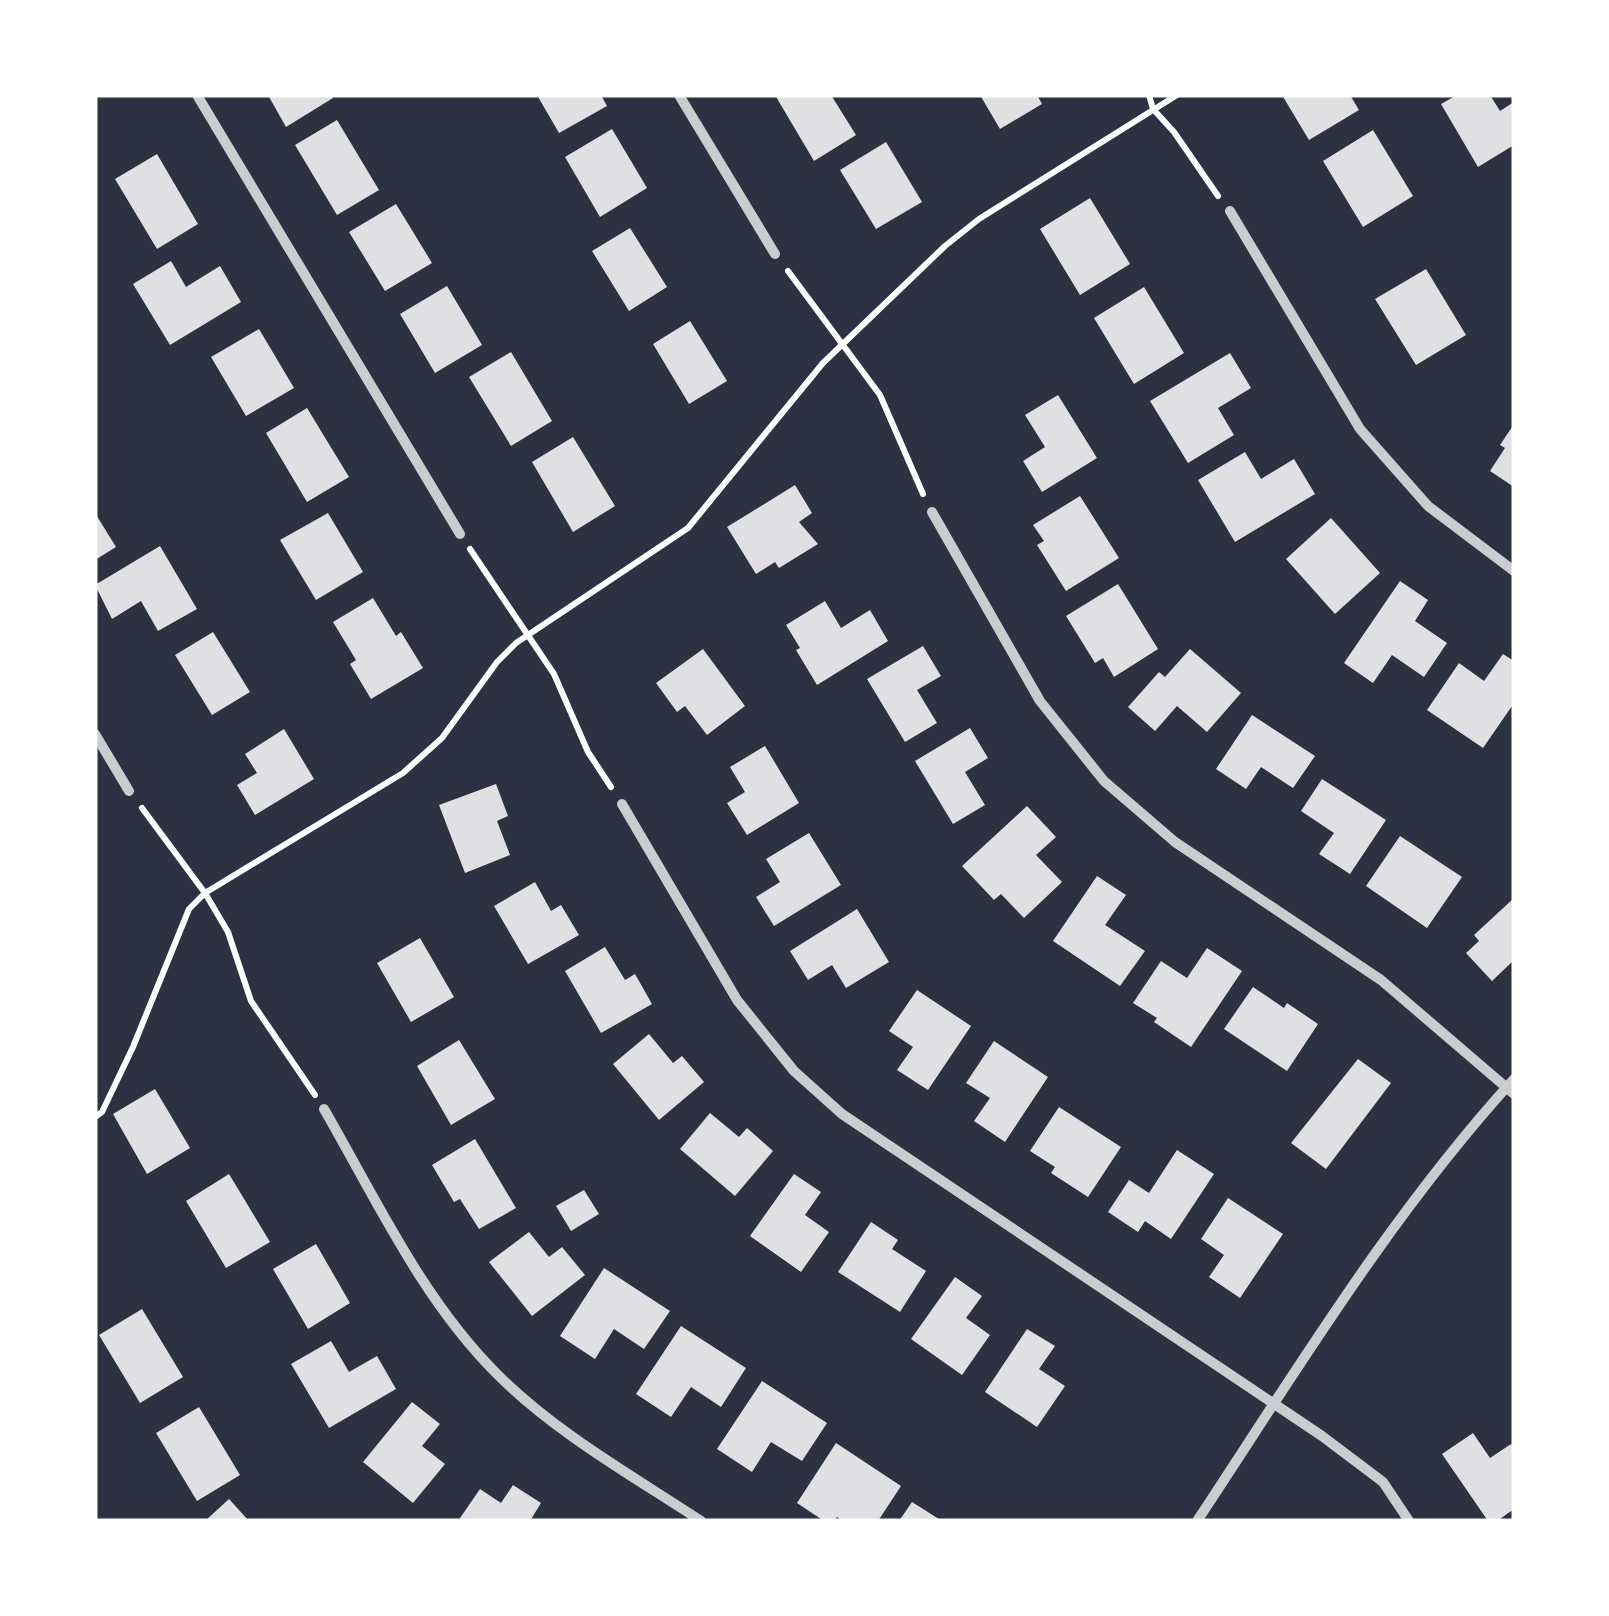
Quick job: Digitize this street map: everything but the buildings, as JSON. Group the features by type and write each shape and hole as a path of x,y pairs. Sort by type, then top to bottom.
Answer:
{"street":[{"path":"197,95 460,534"},
{"path":"679,95 774,254"},
{"path":"1230,211 1360,429 1428,506 1514,571"},
{"path":"932,512 1040,701 1104,781 1175,842 1381,980 1512,1087 1456,1144 1394,1225 1197,1521"},
{"path":"95,734 130,791"},
{"path":"622,804 738,1000 794,1071 842,1114 1274,1404 1383,1482 1409,1521"},
{"path":"324,1109 438,1305 497,1375 577,1438 702,1521"}],"path":[{"path":"1149,95 1154,108 1230,211"},
{"path":"95,1118 102,1112 133,1047 189,909 205,892 403,772 442,738 497,662 526,636 688,528 823,363 945,246 979,219 1177,95"},
{"path":"774,254 880,394 932,512"},
{"path":"460,534 554,674 588,752 622,804"},
{"path":"130,791 205,892 228,932 252,1001 324,1109"}]}
